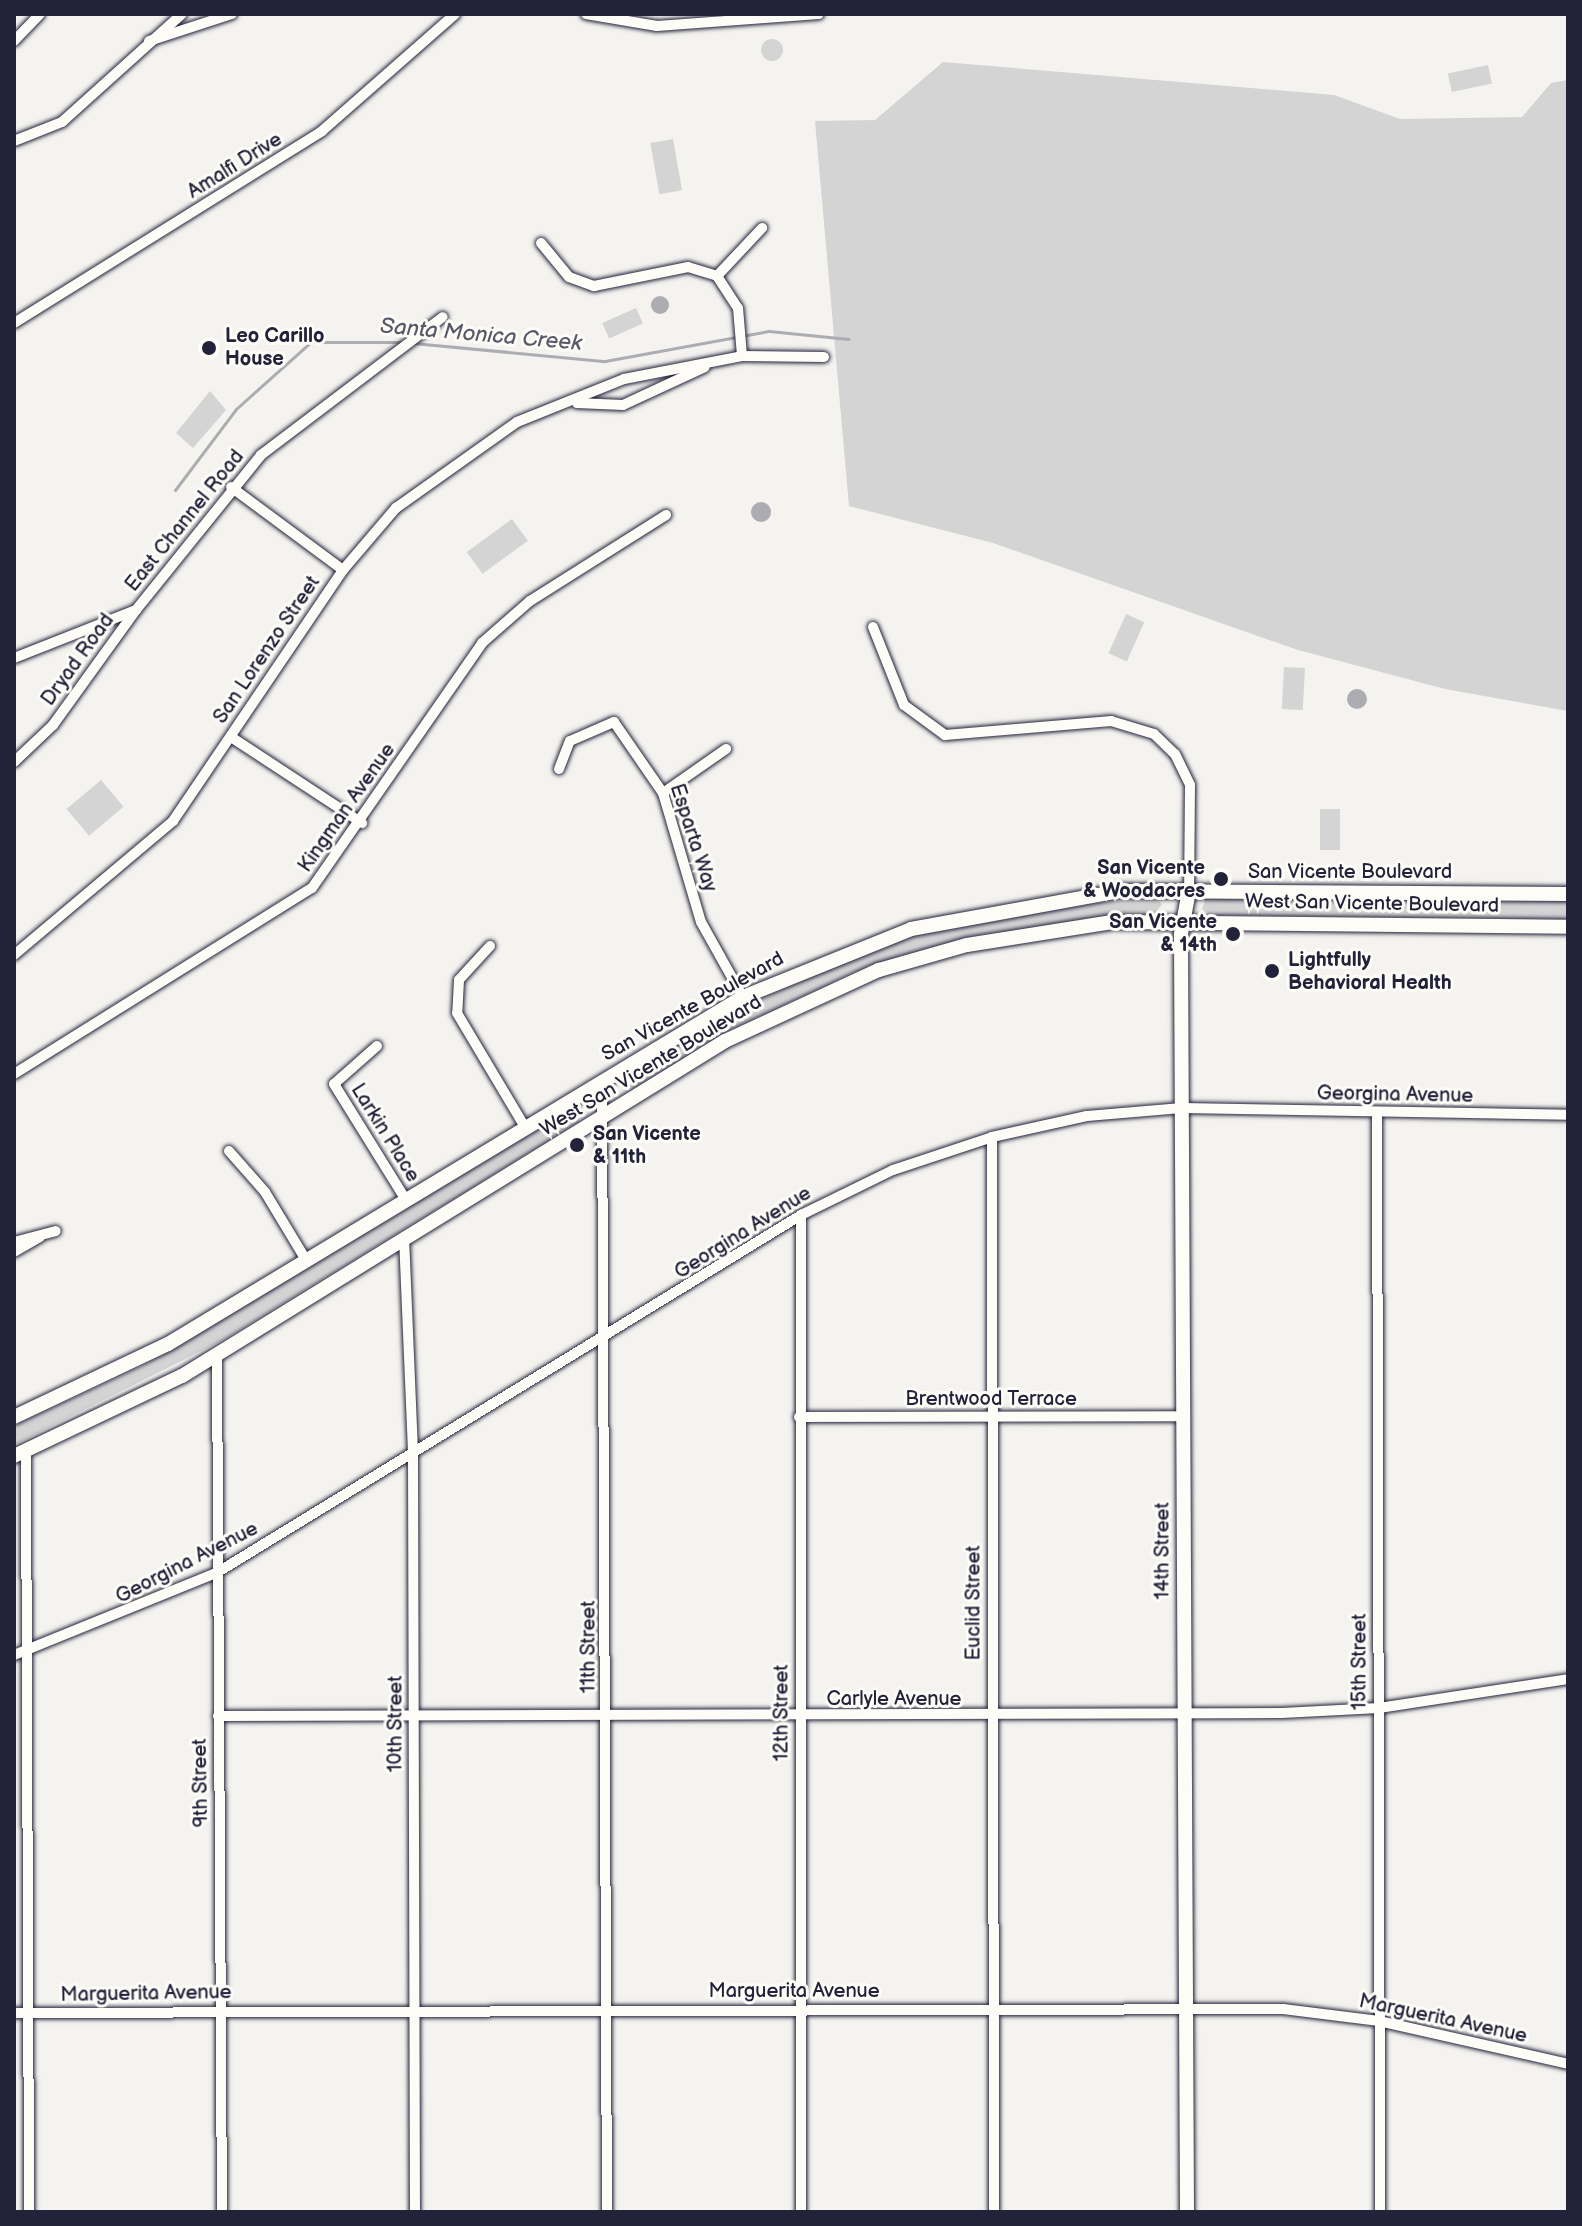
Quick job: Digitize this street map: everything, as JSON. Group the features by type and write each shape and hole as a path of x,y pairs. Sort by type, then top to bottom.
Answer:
{"main road":[{"name":"San Vicente Boulevard","path":"14,1417 168,1344 743,997 857,947 960,916 1067,897 1189,891 1568,894"},
{"name":"14th Street","path":"1187,2212 1182,1108 1184,920 1189,891"},
{"name":"West San Vicente Boulevard","path":"20,1454 217,1354 404,1237 776,1013 879,970 1029,933 1184,920 1568,927"}],"street":[{"path":"14,41 40,14"},
{"path":"14,141 62,122 143,42 182,14"},
{"path":"143,42 232,14"},
{"name":"Amalfi Drive","path":"14,323 322,131 455,14"},
{"path":"586,14 657,26 819,14"},
{"path":"717,276 762,228"},
{"path":"541,243 580,284 610,285 688,267 717,276 738,308 742,356"},
{"name":"East Channel Road","path":"14,658 136,610 231,487 298,423 443,317"},
{"name":"San Lorenzo Street","path":"14,955 173,821 343,570 375,528 444,474 538,410 577,403 623,405 706,366 742,356 824,357"},
{"name":"San Lorenzo Street","path":"577,403 656,368 706,366"},
{"path":"231,487 343,570"},
{"name":"Kingman Avenue","path":"14,1074 288,907 362,823 502,623 666,515"},
{"name":"Dryad Road","path":"14,762 53,725 136,610"},
{"path":"873,627 904,705 945,735 1111,721 1154,734 1175,754 1190,785 1189,891"},
{"name":"Esparta Way","path":"559,769 570,741 614,722 663,793 701,922 743,997"},
{"path":"231,737 362,823"},
{"path":"663,793 726,749"},
{"path":"490,946 459,980 457,1013 525,1127"},
{"name":"Larkin Place","path":"377,1046 334,1084 406,1200"},
{"name":"11th Street","path":"602,1081 608,1717 607,2212"},
{"name":"Georgina Avenue","path":"14,1655 218,1572 801,1215 893,1170 992,1137 1087,1116 1182,1108 1568,1115"},
{"name":"15th Street","path":"1377,1113 1380,2212"},
{"name":"Euclid Street","path":"992,1137 994,2212"},
{"path":"229,1151 265,1192 306,1260"},
{"name":"12th Street","path":"801,1215 801,2212"},
{"path":"14,1252 56,1231"},
{"path":"14,1242 40,1237"},
{"name":"10th Street","path":"404,1237 413,1455 415,2212"},
{"name":"9th Street","path":"217,1354 222,2212"},
{"name":"Brentwood Terrace","path":"799,1417 1183,1416"},
{"path":"20,1454 27,1652 29,2212"},
{"name":"Carlyle Avenue","path":"218,1716 993,1718 1379,1708 1568,1679"},
{"name":"Marguerita Avenue","path":"14,2013 1185,2006 1379,2021 1568,2064"}],"shaded area":[{"path":"772,39 783,50 772,61 761,50"},
{"path":"943,62 1334,95 1400,119 1522,117 1551,83 1568,80 1568,711 1445,689 1298,650 993,543 849,506 815,121 875,120"},
{"path":"1488,65 1492,84 1452,92 1448,74"},
{"path":"673,139 682,190 659,194 650,143"},
{"path":"656,296 664,296 669,305 667,312 656,314 651,309 651,301"},
{"path":"636,308 643,324 609,339 602,323"},
{"path":"210,391 226,410 193,448 176,433"},
{"path":"761,502 768,505 771,512 768,519 761,522 754,519 751,512 754,505"},
{"path":"512,519 528,541 483,574 467,552"},
{"path":"1126,614 1144,622 1127,661 1109,653"},
{"path":"1284,667 1305,668 1303,710 1282,709"},
{"path":"1357,689 1364,692 1367,699 1364,706 1357,709 1350,706 1347,699 1350,692"},
{"path":"101,780 123,807 89,836 67,809"},
{"path":"1320,809 1340,809 1340,850 1320,850"},
{"path":"1154,897 1162,904 1154,915 980,935 854,972 736,1027 634,1089 622,1081 711,1021 890,942 997,914"},
{"path":"1206,898 1568,901 1568,919 1211,915 1202,909"},
{"path":"575,1106 579,1122 221,1341 14,1445 14,1426 147,1364"}],"waterway":[{"name":"Santa Monica Creek","path":"413,343 605,361 769,331 849,339"},
{"name":"Santa Monica Creek","path":"175,490 236,409 311,342 405,342"}],"place":[{"name":"Leo Carillo House","path":"209,348"},
{"name":"San Vicente & Woodacres","path":"1221,879"},
{"name":"San Vicente & 14th","path":"1233,934"},
{"name":"Lightfully Behavioral Health","path":"1272,971"},
{"name":"San Vicente & 11th","path":"577,1145"}]}
